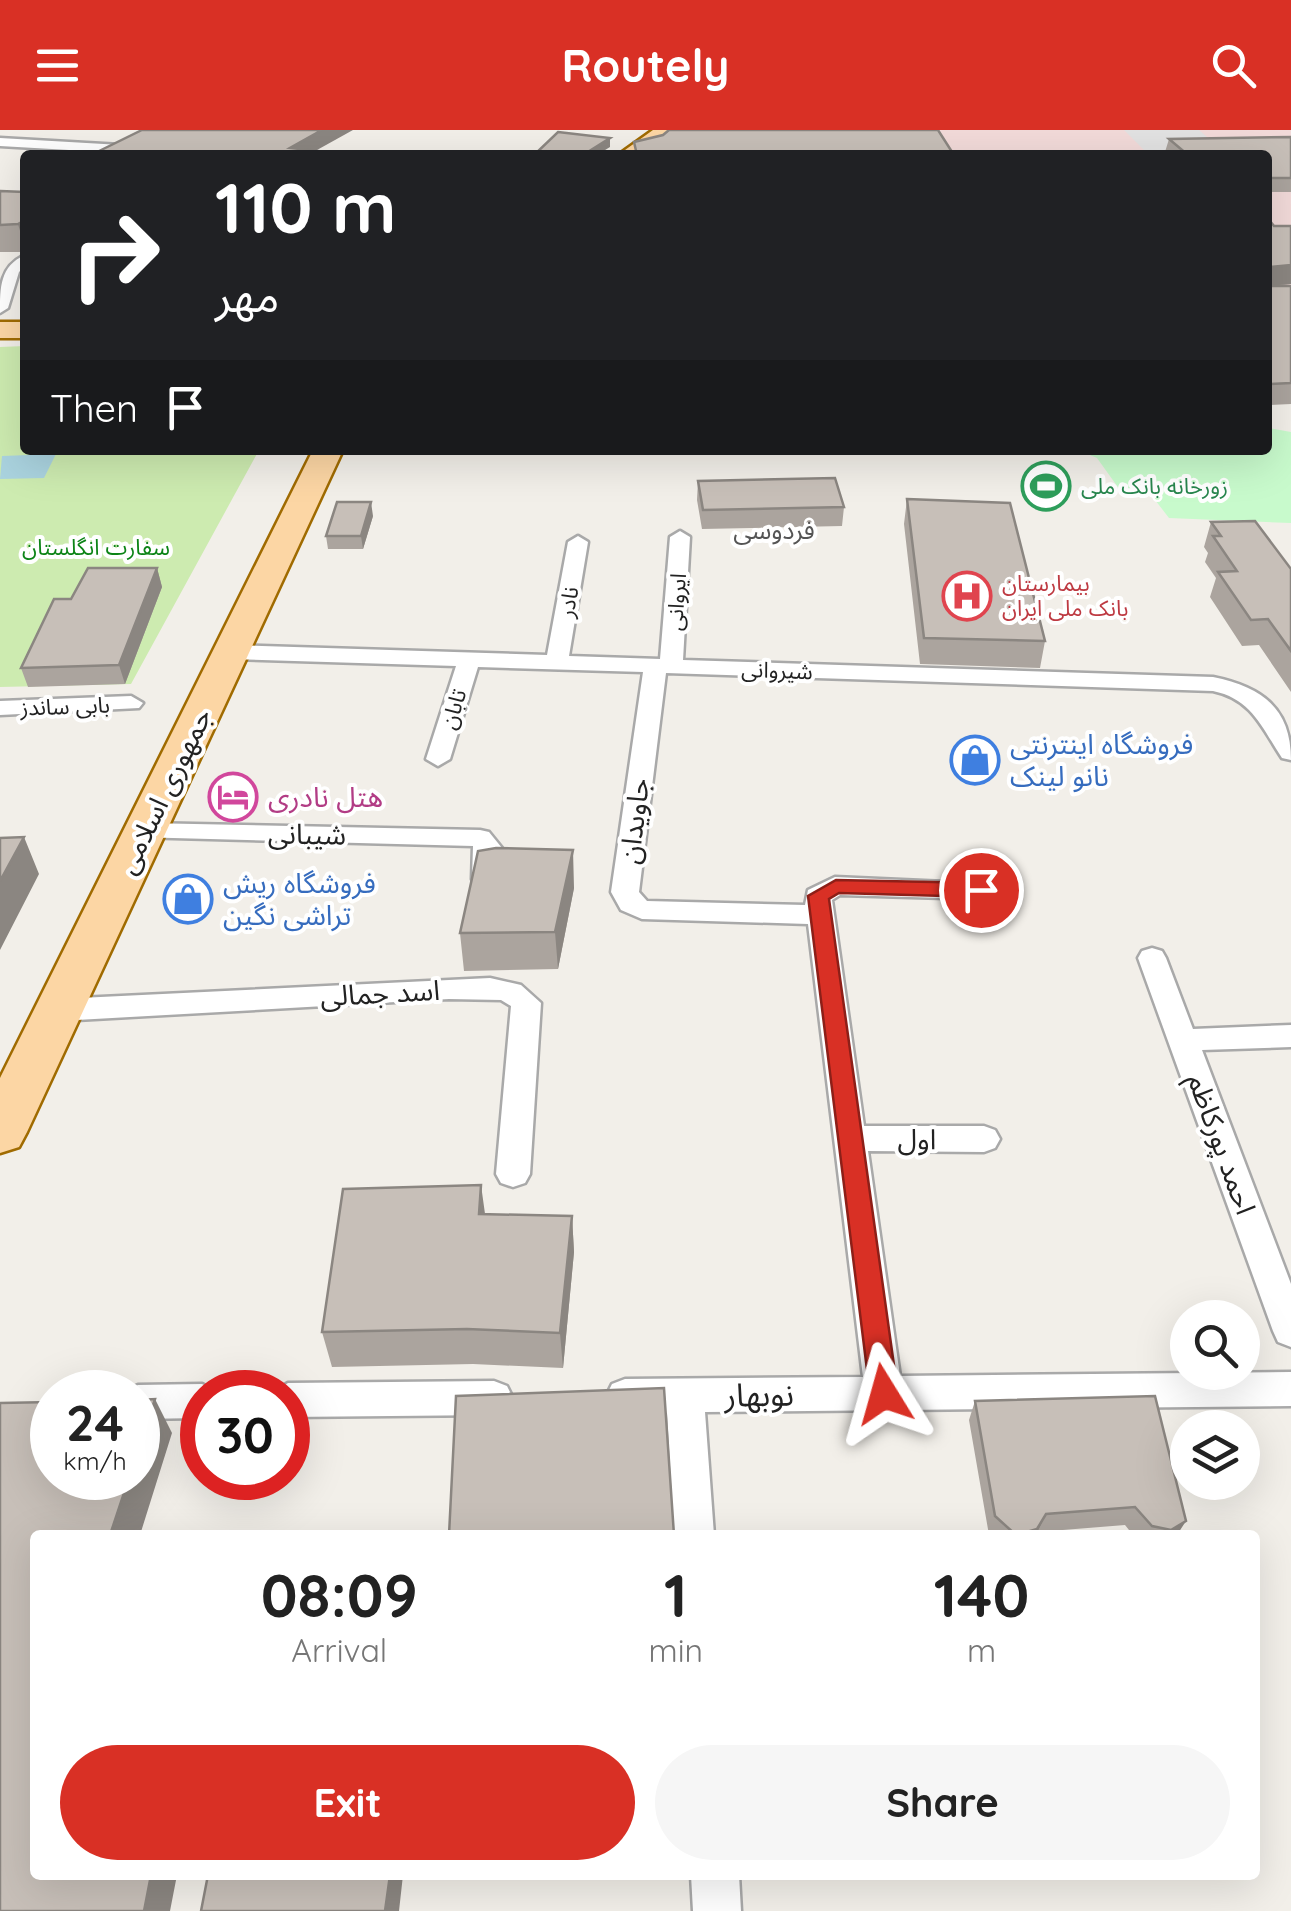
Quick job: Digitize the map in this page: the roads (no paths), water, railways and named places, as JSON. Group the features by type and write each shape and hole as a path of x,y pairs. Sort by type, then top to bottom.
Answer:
{"main road":[{"path":"636,150 666,130"},
{"name":"جمهوری اسلامی","path":"0,1132 326,455"}],"street":[{"path":"0,142 121,149"},
{"path":"0,308 12,270 20,263"},
{"name":"ایروانی","path":"663,666 680,537"},
{"name":"نادر","path":"556,662 578,542"},
{"name":"شیروانی","path":"230,652 1213,684 1241,690 1259,700 1291,754"},
{"name":"تابان","path":"438,758 468,660"},
{"name":"جاویدان","path":"663,666 625,892 631,904 642,910 820,915"},
{"name":"بابی ساندز","path":"0,708 130,703"},
{"name":"شیبانی","path":"144,831 470,838 488,843 486,879"},
{"path":"884,1394 818,896 836,886 981,890"},
{"name":"احمد پورکاظم","path":"1152,958 1291,1331"},
{"name":"اسد جمالی","path":"59,1010 449,989 505,990 526,1003 513,1174"},
{"path":"1183,1040 1291,1036"},
{"name":"اول","path":"850,1138 984,1140"},
{"name":"نوبهار","path":"586,1397 1291,1389"},
{"path":"685,1396 694,1530"},
{"path":"310,1400 526,1398"},
{"path":"715,1880 718,1911"}],"water":[{"path":"56,455 44,478 0,479 2,456"}],"place":[{"name":"زورخانه بانک ملی","path":"1046,486"},
{"name":"بیمارستان بانک ملی ایران","path":"967,596"},
{"name":"فروشگاه اینترنتی نانو لینک","path":"975,760"},
{"name":"هتل نادری","path":"233,797"},
{"name":"فروشگاه ریش تراشی نگین","path":"188,899"}],"district":[{"name":"فردوسی","path":"774,530"}],"park label":[{"name":"سفارت انگلستان","path":"96,547"}]}
